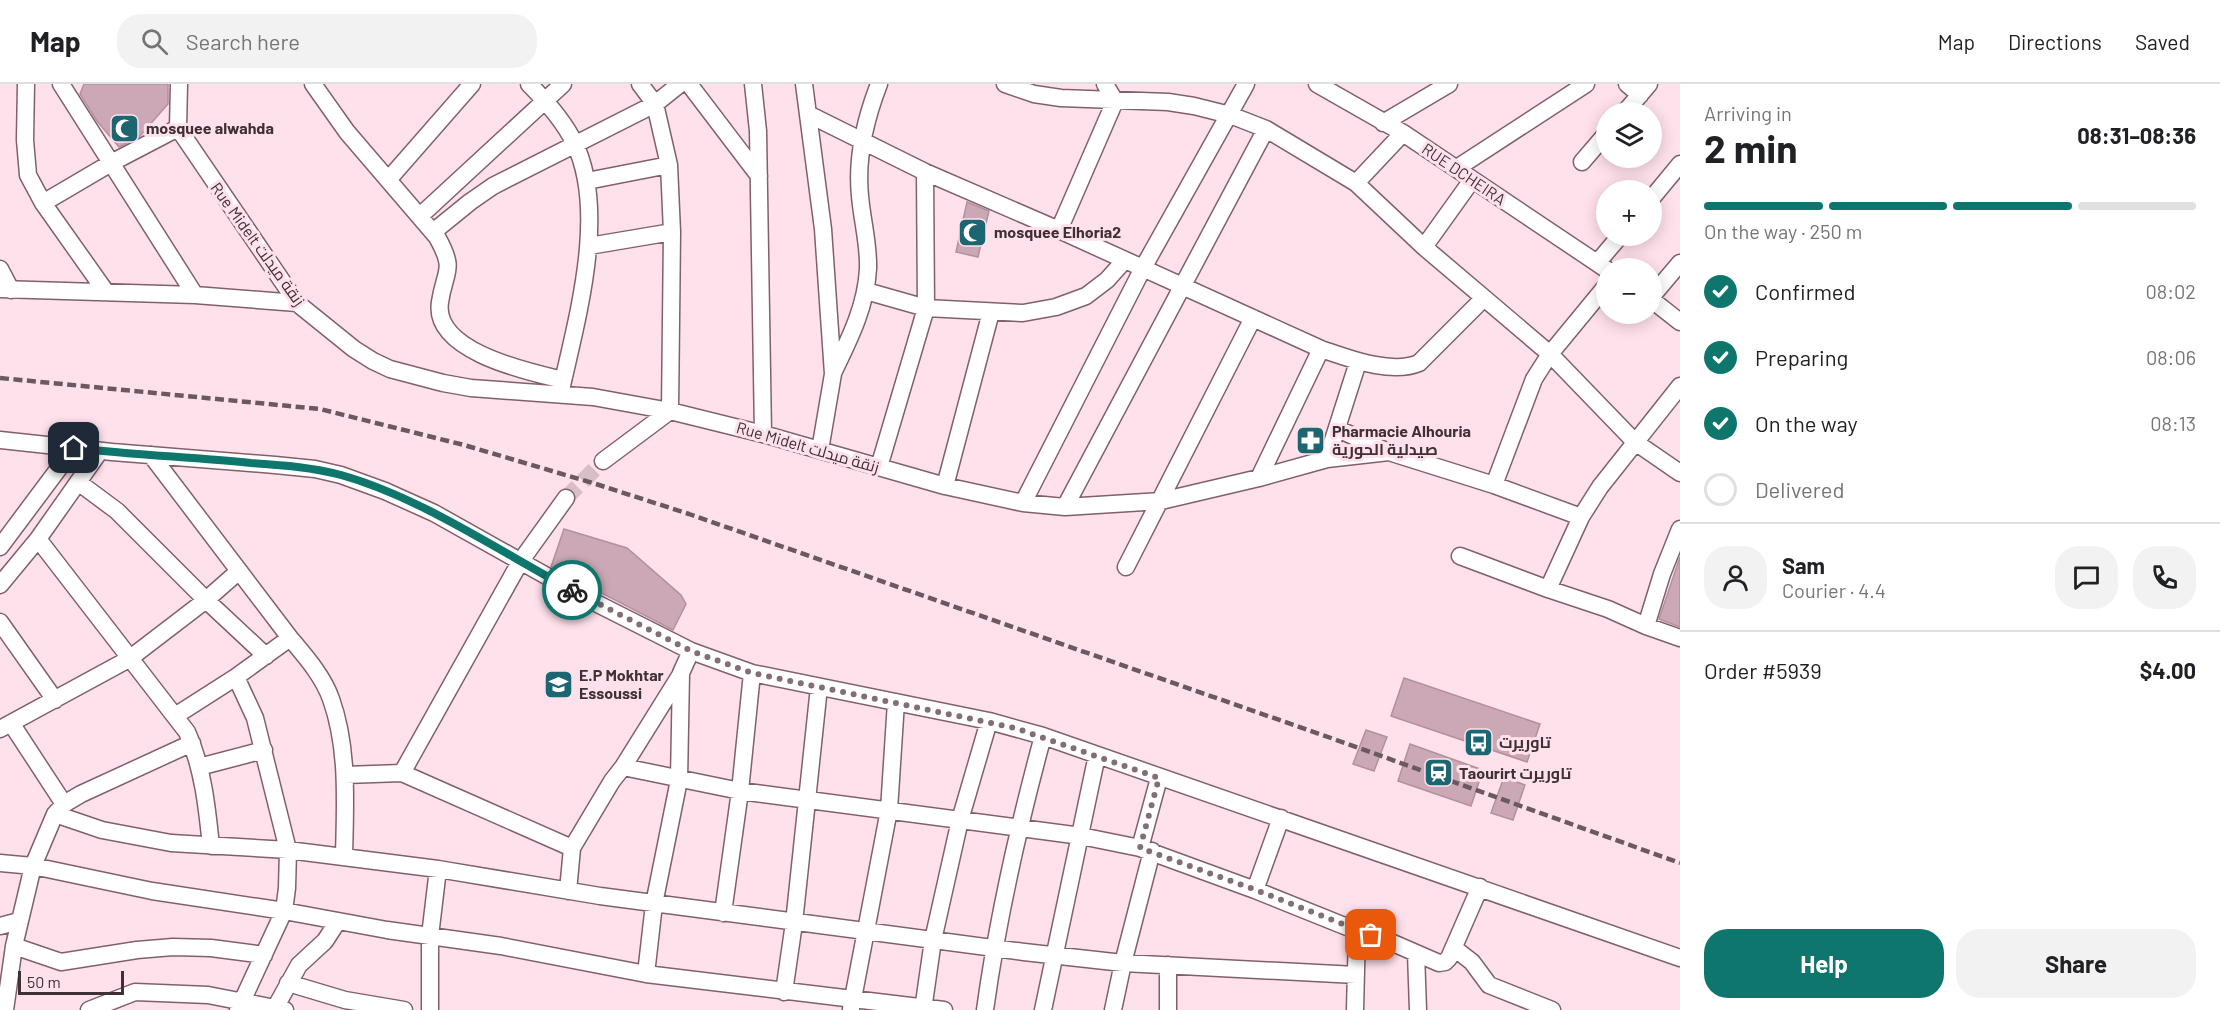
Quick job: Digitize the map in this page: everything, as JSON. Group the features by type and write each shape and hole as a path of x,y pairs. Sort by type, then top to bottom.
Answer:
{"street":[{"path":"26,84 28,175 43,203 106,292"},
{"path":"61,84 195,295"},
{"path":"43,203 178,128 179,84"},
{"path":"313,84 347,132 420,216 447,254 448,272 440,311 450,332 483,357 562,387 589,246 586,181 574,143 546,100 529,84"},
{"path":"388,180 472,84"},
{"path":"420,216 563,84"},
{"path":"603,462 670,411 672,232 669,165 655,104 640,84"},
{"path":"433,232 493,186 655,104 680,84"},
{"path":"689,84 759,176"},
{"path":"753,84 758,131 763,434"},
{"path":"804,84 823,229 833,374 820,450"},
{"path":"833,374 854,330 866,291 868,267 860,195 861,142 879,84"},
{"path":"1005,84 1043,96 1168,102 1230,115 1266,129 1356,183 1424,248 1550,354 1635,442 1680,473"},
{"path":"1105,84 1115,101"},
{"path":"1023,502 1143,268 1246,84"},
{"name":"RUE DCHEIRA","path":"1317,84 1457,168 1596,262"},
{"path":"1383,123 1449,84"},
{"path":"1457,168 1567,89 1586,84"},
{"path":"1627,84 1645,90 1634,102"},
{"path":"1059,230 1115,101"},
{"path":"808,114 925,172 1321,349 1358,362 1401,368 1408,368 1419,363 1484,298"},
{"name":"Rue Midelt زنقة ميدلت","path":"178,128 297,303 354,349 390,369 471,388 562,387 763,434 945,486 1023,502 1065,507 1161,501 1327,459 1389,452 1494,485 1581,517"},
{"path":"1065,507 1266,129"},
{"path":"1356,183 1403,134"},
{"path":"1582,162 1596,146"},
{"path":"1662,186 1680,164"},
{"path":"586,181 669,165"},
{"path":"879,467 926,308 925,172"},
{"path":"1424,248 1472,180"},
{"path":"589,246 672,232"},
{"path":"866,291 926,308 1023,313 1066,304 1086,296 1107,280 1125,260"},
{"path":"1662,286 1680,263"},
{"path":"0,269 6,290 195,295 297,303"},
{"path":"1494,485 1534,379 1550,354 1596,298"},
{"path":"1662,307 1680,322"},
{"path":"945,486 991,312"},
{"path":"1126,567 1253,318"},
{"path":"1259,478 1321,349"},
{"path":"1327,459 1358,362"},
{"path":"1548,589 1581,517 1600,488 1680,386"},
{"path":"1338,429 1389,452"},
{"path":"0,440 315,469 341,475 386,491 434,513 520,562 691,651 752,673 989,721 1043,736 1680,958"},
{"path":"0,547 74,448"},
{"path":"0,585 38,539 100,451"},
{"path":"151,455 321,680 331,700 345,775 344,857"},
{"path":"78,482 117,511 266,656"},
{"path":"402,773 520,562 566,498"},
{"path":"1646,626 1662,574 1680,529"},
{"path":"38,539 129,659 176,716 192,744 200,767 206,799 211,846"},
{"path":"1460,556 1608,609 1680,638"},
{"path":"239,570 206,600 129,659 5,726 59,809 102,830 171,843 288,850 438,869 568,891 794,923 1123,963 1356,975"},
{"path":"0,622 55,700"},
{"path":"176,716 290,638"},
{"path":"568,891 572,849 681,673 691,651"},
{"path":"646,974 654,904 679,780 681,673"},
{"path":"723,913 740,791 752,673"},
{"path":"236,677 255,718 288,850 284,911 240,1006"},
{"path":"784,992 794,923 819,687"},
{"path":"852,1004 889,810 896,702"},
{"path":"923,1009 933,940 960,820 989,721"},
{"path":"985,1010 994,948 1018,828 1043,736"},
{"path":"3,1008 19,921 33,866 59,809 106,781 192,744"},
{"path":"200,767 264,750"},
{"path":"1043,1010 1097,755"},
{"path":"622,767 740,791 1081,836 1146,850 1386,940 1439,963 1445,962 1454,948 1480,887"},
{"path":"345,775 402,773 572,849"},
{"path":"1113,1010 1159,778"},
{"path":"1256,890 1281,818"},
{"path":"0,864 33,866 152,891 501,946 646,974 784,992 852,1004 944,1010"},
{"path":"430,1010 430,936 438,869"},
{"path":"0,926 19,921"},
{"path":"88,1010 135,992 208,995 240,1006 278,1009 288,983 299,965 325,941 338,921"},
{"path":"1355,1010 1357,931"},
{"path":"14,946 61,962 137,950 173,947 211,948 264,955"},
{"path":"1454,948 1472,962 1489,985 1552,1010"},
{"path":"1416,953 1418,1010"},
{"path":"1168,965 1168,1010"},
{"path":"288,983 381,1008 404,1010"}],"building":[{"name":"mosquee alwahda","path":"84,84 168,84 168,104 140,136 119,147 97,121 80,94"},
{"name":"mosquee Elhoria2","path":"967,202 989,211 978,257 956,252"},
{"path":"564,529 627,548 681,595 686,604 673,630 551,567"},
{"path":"1680,557 1680,627 1659,619"},
{"path":"1404,678 1540,724 1527,762 1391,716"},
{"path":"1366,730 1387,737 1374,771 1353,764"},
{"path":"1410,744 1483,770 1471,806 1398,781"},
{"path":"1504,777 1525,785 1513,820 1491,813"}],"tunnel":[{"path":"566,498 603,461"}],"railway":[{"path":"0,378 320,409 464,445 689,514 1331,738 1680,863"}],"way so far":[{"path":"572,590 691,651 752,673 989,721 1043,736 1159,778 1140,848 1371,935"}],"place":[{"name":"mosquee alwahda","path":"125,128"},
{"name":"mosquee Elhoria2","path":"973,232"},
{"name":"Pharmacie Alhouria صيدلية الحورية","path":"1311,440"},
{"name":"E.P Mokhtar Essoussi","path":"558,684"},
{"name":"تاوريرت","path":"1478,742"},
{"name":"Taourirt تاوريرت","path":"1438,773"}],"route":[{"path":"74,448 315,469 341,475 386,491 434,513 572,590"}]}
